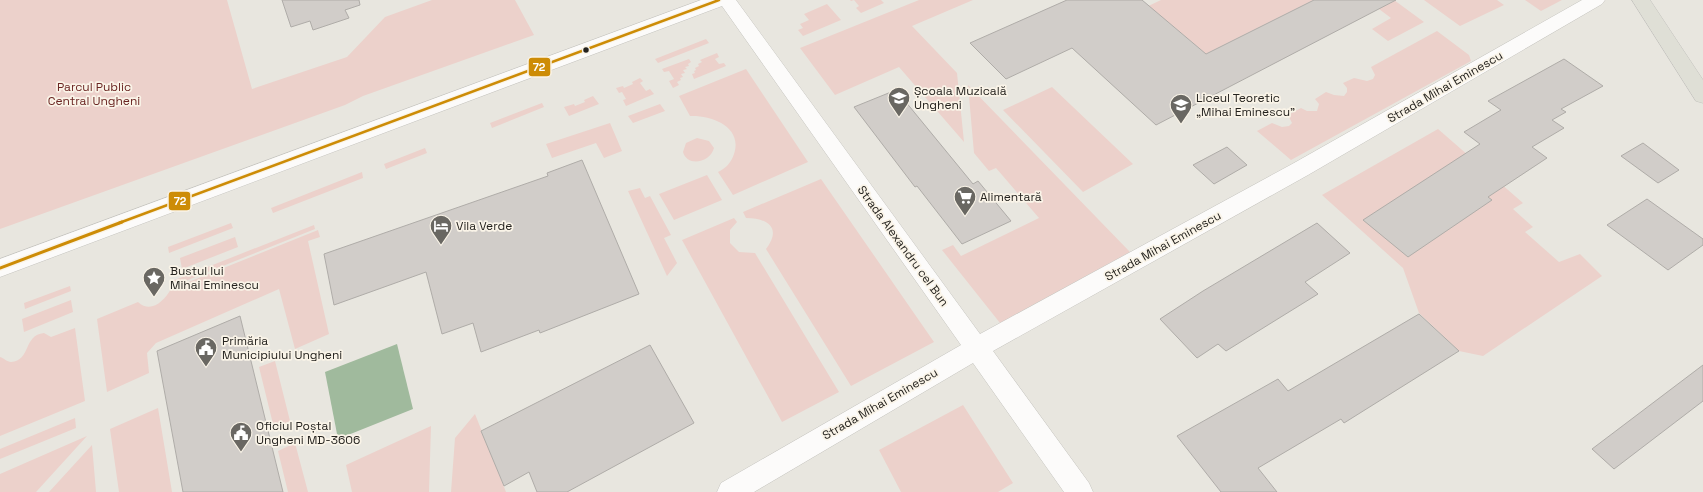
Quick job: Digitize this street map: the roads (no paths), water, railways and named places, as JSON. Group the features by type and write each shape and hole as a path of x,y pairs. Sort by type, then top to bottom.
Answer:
{"main road":[{"path":"1641,0 1703,96"}],"street":[{"path":"0,268 719,0"},
{"name":"Strada Alexandru cel Bun","path":"727,0 1080,492"},
{"name":"Strada Mihai Eminescu","path":"730,492 977,348 1301,169 1596,0"}],"place":[{"name":"Școala Muzicală Ungheni","path":"899,118"},
{"name":"Liceul Teoretic „Mihai Eminescu”","path":"1181,124"},
{"name":"Alimentară","path":"965,216"},
{"name":"Vila Verde","path":"441,246"},
{"name":"Bustul lui Mihai Eminescu","path":"154,298"},
{"name":"Primăria Municipiului Ungheni","path":"206,368"},
{"name":"Oficiul Poștal Ungheni MD-3606","path":"241,452"}],"park label":[{"name":"Parcul Public Central Ungheni","path":"94,94"}]}
